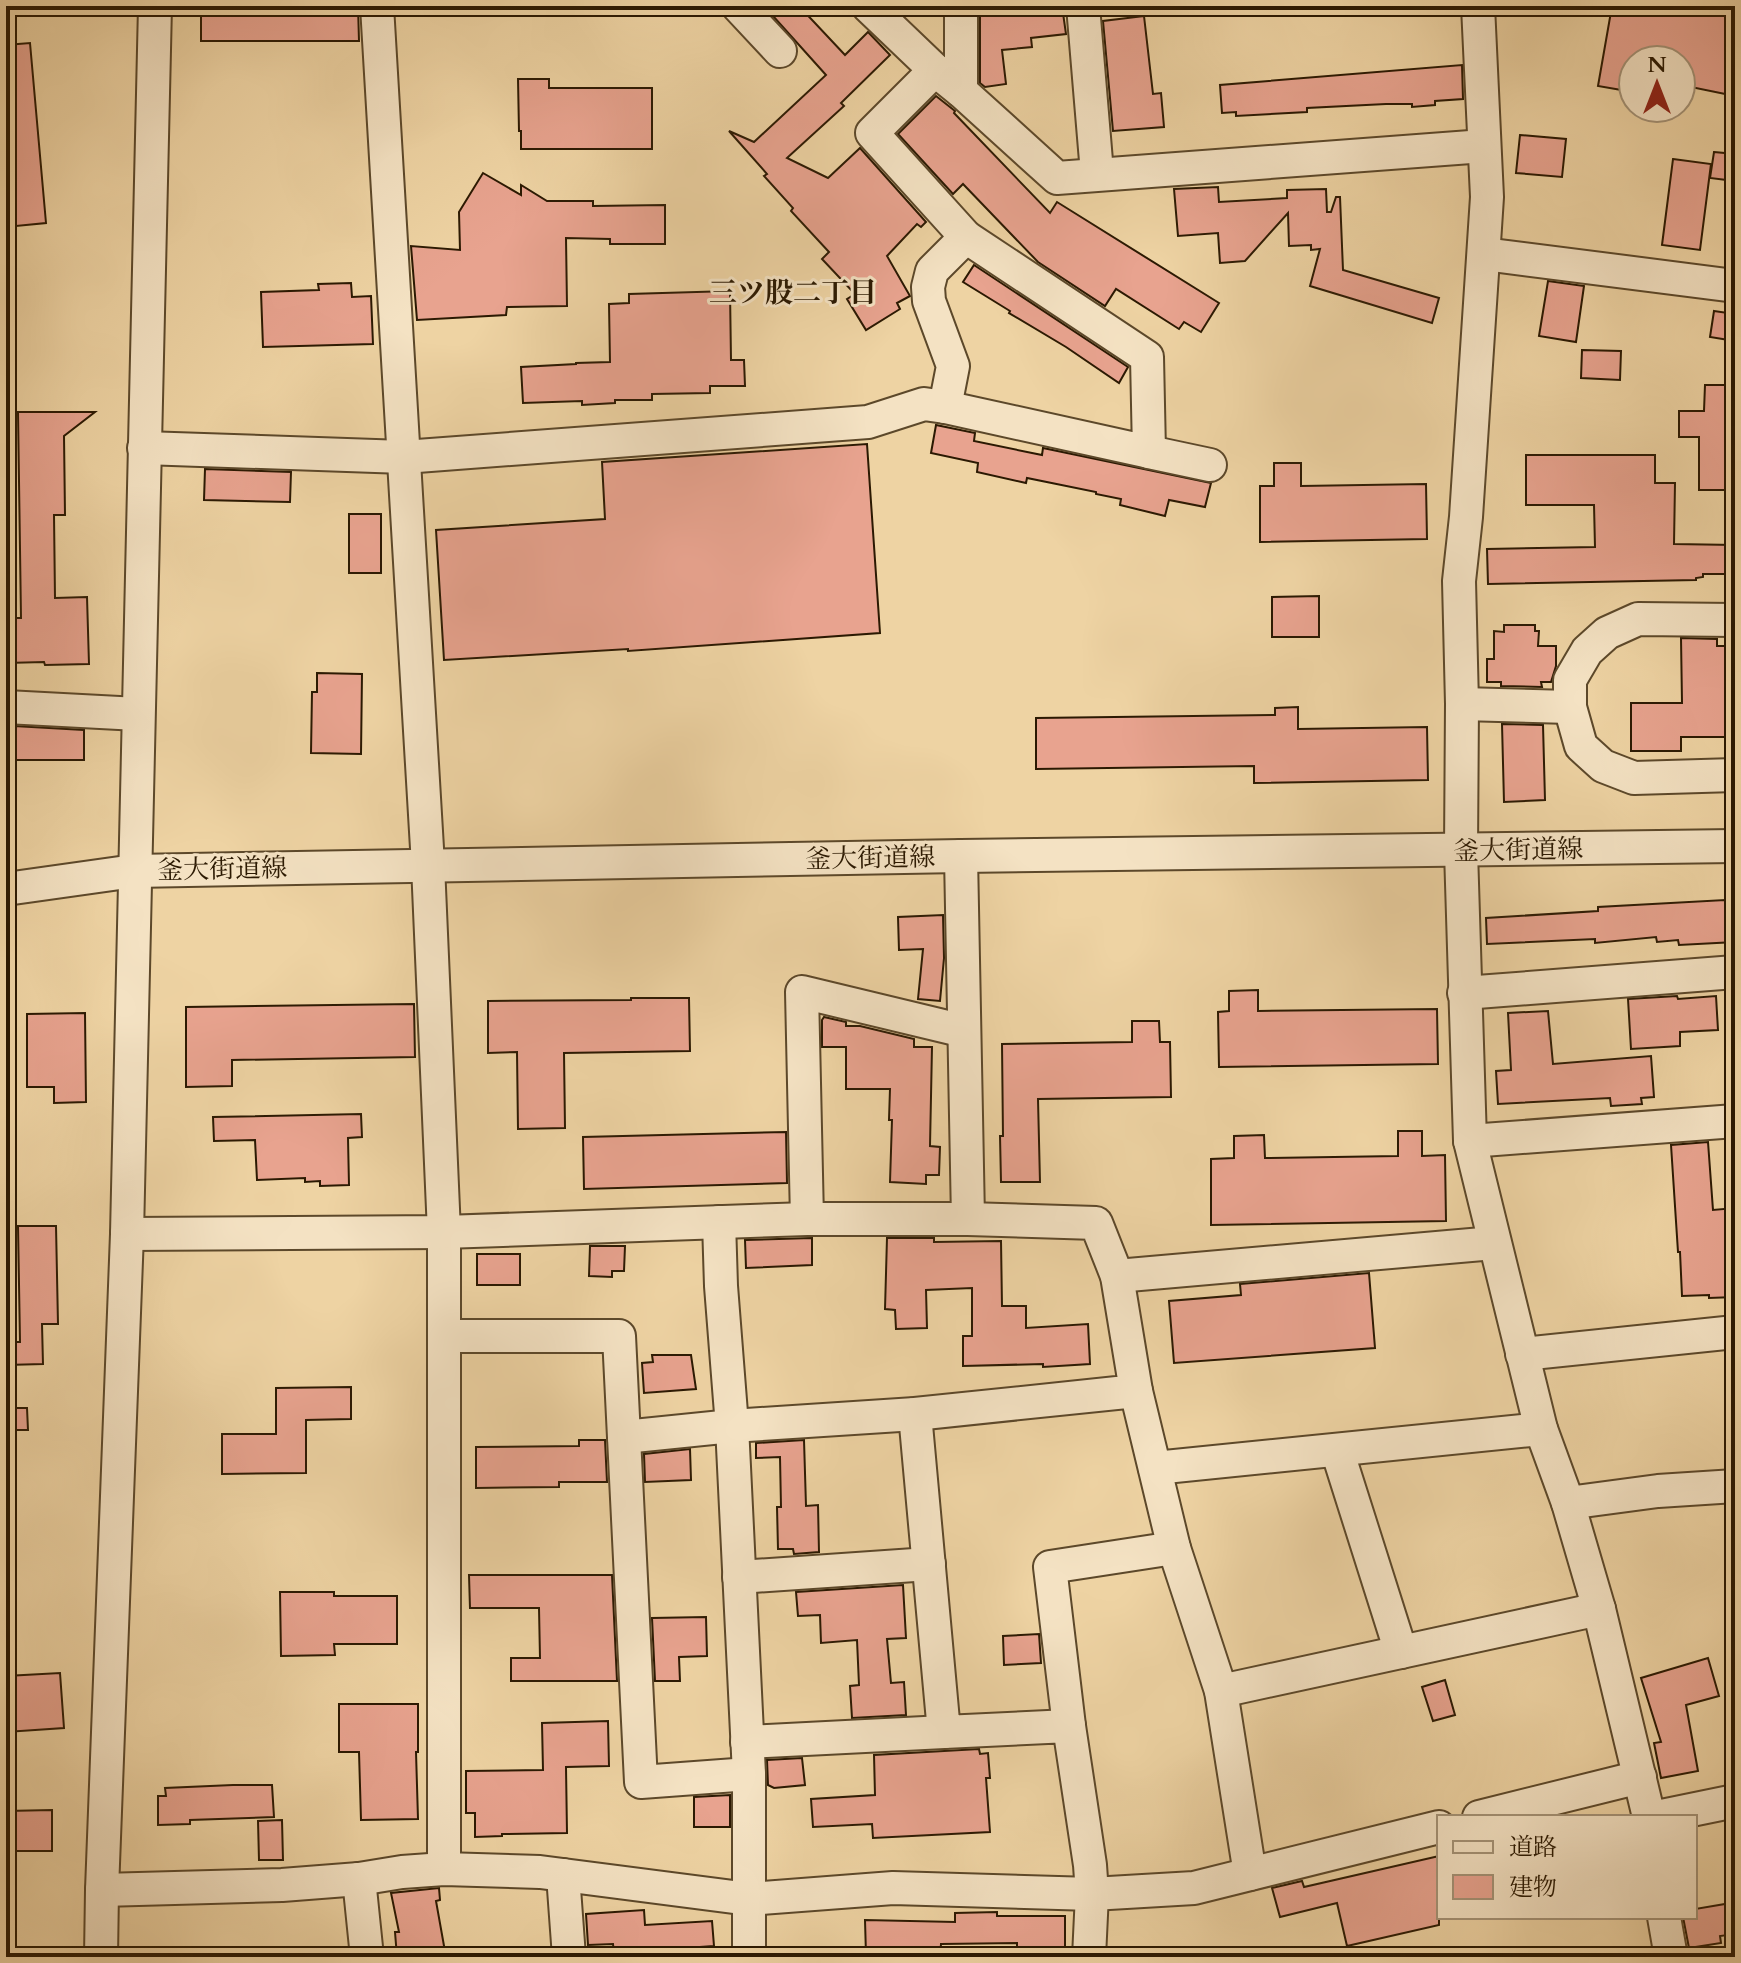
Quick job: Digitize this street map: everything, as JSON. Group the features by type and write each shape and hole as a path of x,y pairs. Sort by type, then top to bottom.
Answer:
{"street":[{"path":"101,1957 127,1234 155,6"},
{"path":"377,6 428,865 444,1232 444,1869"},
{"path":"738,6 780,51"},
{"path":"961,6 961,91"},
{"path":"1083,6 1097,173"},
{"path":"1478,6 1487,197 1459,581 1461,851 1470,1141 1541,1429 1568,1503 1599,1609 1649,1815"},
{"path":"878,11 935,70 1057,178 1484,146"},
{"path":"935,70 872,133 966,237 1147,357 1149,452"},
{"path":"945,407 953,366 929,301 928,287 932,271 966,237"},
{"path":"1484,254 1735,286"},
{"path":"144,448 404,457 868,422 924,404 1210,465"},
{"path":"1735,620 1638,619 1607,633 1587,651 1570,680 1570,707 1581,746 1603,766 1634,778 1735,775"},
{"path":"1462,704 1570,707"},
{"path":"6,707 138,714"},
{"name":"釜大街道線","path":"6,889 134,871 1735,846"},
{"path":"961,856 968,1219"},
{"path":"1464,993 1735,972"},
{"path":"807,1219 802,992 964,1031"},
{"path":"1470,1141 1735,1121"},
{"path":"127,1234 444,1232 807,1219 1096,1223 1117,1276 1136,1391 1174,1548 1221,1691 1250,1874"},
{"path":"719,1222 749,1774 749,1957"},
{"path":"1117,1276 1494,1243"},
{"path":"1522,1354 1735,1332"},
{"path":"444,1336 619,1336 641,1782 749,1774"},
{"path":"624,1437 732,1426 915,1414 1136,1391"},
{"path":"915,1414 944,1732"},
{"path":"1155,1468 1541,1429"},
{"path":"1337,1450 1401,1652"},
{"path":"1568,1503 1658,1491 1735,1486"},
{"path":"1089,1957 1090,1865 1050,1567 1174,1548"},
{"path":"739,1577 929,1564"},
{"path":"1221,1691 1599,1609"},
{"path":"747,1742 1069,1726"},
{"path":"1487,1815 1640,1777"},
{"path":"1667,1815 1735,1801"},
{"path":"102,1890 282,1885 444,1869 540,1872 749,1899 893,1888 1092,1894 1194,1888 1437,1827"},
{"path":"563,1875 569,1957"},
{"path":"359,1879 367,1957"},
{"path":"1664,1919 1671,1957"}],"building":[{"path":"201,6 358,6 359,41 201,41"},
{"path":"764,6 799,6 845,55 868,32 890,55 841,103 844,106 787,158 828,178 860,148 926,222 921,227 917,224 887,256 910,296 897,303 900,309 866,330 847,299 855,294 822,259 829,252 791,211 793,208 764,176 767,174 729,131 754,142 826,75"},
{"path":"980,6 1062,6 1066,34 1031,38 1032,47 1002,50 1006,84 985,87 980,83"},
{"path":"1612,6 1675,6 1735,15 1727,70 1735,71 1735,96 1697,88 1697,44 1617,44 1617,89 1598,86"},
{"path":"1144,16 1153,94 1161,93 1164,127 1113,131 1103,21"},
{"path":"30,43 46,223 6,227 6,45"},
{"path":"1462,65 1463,99 1435,101 1435,105 1307,108 1307,112 1236,116 1236,112 1222,113 1220,85"},
{"path":"518,79 549,79 549,88 652,88 652,149 521,149"},
{"path":"936,96 955,111 1050,213 1057,202 1219,303 1201,332 1184,322 1179,329 1116,289 1105,306 1038,262 963,184 953,194 898,134"},
{"path":"1520,135 1566,139 1562,177 1516,173"},
{"path":"1714,152 1735,154 1735,181 1710,178"},
{"path":"1673,159 1711,164 1700,250 1662,245"},
{"path":"483,173 521,195 521,185 547,201 593,201 593,206 665,205 665,244 610,244 610,239 566,238 567,306 507,307 506,315 417,320 411,246 460,250 459,212"},
{"path":"1218,187 1219,202 1287,198 1287,190 1326,189 1327,212 1331,212 1336,197 1340,197 1343,270 1439,298 1432,323 1310,286 1320,249 1311,250 1311,245 1289,246 1288,213 1245,261 1220,263 1218,233 1178,236 1174,189"},
{"path":"974,265 1128,367 1119,383 963,282"},
{"path":"1548,281 1584,286 1576,342 1539,336"},
{"path":"351,283 352,297 371,296 373,344 263,347 261,292 319,290 318,284"},
{"path":"730,291 731,360 744,360 745,386 710,386 710,393 652,394 652,400 615,400 615,403 523,403 521,367 610,362 609,304 629,303 629,294"},
{"path":"1714,311 1735,314 1735,341 1710,337"},
{"path":"1582,350 1621,351 1620,380 1581,378"},
{"path":"1705,385 1735,385 1735,490 1699,490 1699,437 1679,437 1679,411 1704,411"},
{"path":"18,412 95,412 64,436 65,515 54,515 55,598 87,597 89,664 6,663 6,618 21,618"},
{"path":"936,425 975,433 974,441 1042,455 1043,448 1211,483 1205,507 1169,500 1165,516 1120,505 1121,499 1096,492 1027,478 1026,483 977,472 978,463 931,453"},
{"path":"867,444 880,633 444,660 436,530 605,519 602,462"},
{"path":"1526,455 1655,455 1655,483 1675,483 1674,544 1735,545 1735,574 1703,574 1696,580 1488,584 1487,549 1595,547 1594,505 1526,505"},
{"path":"1274,463 1301,463 1301,486 1426,484 1427,539 1260,542 1260,486 1274,486"},
{"path":"205,469 291,472 290,502 204,500"},
{"path":"349,514 381,514 381,573 349,573"},
{"path":"1319,596 1319,637 1272,637 1272,597"},
{"path":"1504,625 1535,625 1535,631 1539,631 1538,646 1556,646 1556,666 1551,682 1541,682 1542,687 1501,686 1501,682 1487,682 1487,659 1494,659 1494,631 1504,632"},
{"path":"1681,638 1717,639 1717,646 1735,646 1735,672 1728,672 1727,737 1681,737 1681,751 1631,751 1631,703 1682,703"},
{"path":"317,673 362,674 361,754 311,753 312,692 317,692"},
{"path":"1298,707 1298,729 1427,727 1428,780 1254,783 1254,766 1036,769 1036,718 1275,715 1275,708"},
{"path":"1502,724 1543,725 1545,800 1504,802"},
{"path":"14,726 84,730 84,760 14,760"},
{"path":"1725,900 1725,904 1735,903 1735,942 1679,945 1678,940 1657,942 1656,937 1595,943 1595,939 1487,944 1486,918 1598,911 1598,907"},
{"path":"943,915 944,958 940,1001 918,999 923,949 899,950 898,917"},
{"path":"1258,990 1258,1011 1437,1009 1438,1064 1219,1067 1218,1012 1229,1011 1229,991"},
{"path":"1677,996 1678,999 1716,996 1718,1030 1680,1032 1680,1046 1631,1049 1628,999"},
{"path":"689,998 690,1051 564,1053 565,1128 518,1129 517,1052 488,1053 488,1001"},
{"path":"414,1004 415,1057 232,1060 232,1086 186,1087 186,1007"},
{"path":"1548,1011 1553,1064 1651,1056 1654,1097 1641,1098 1642,1104 1611,1106 1610,1098 1498,1104 1496,1071 1511,1070 1508,1013"},
{"path":"85,1013 86,1102 54,1103 54,1087 27,1087 27,1014"},
{"path":"824,1017 846,1022 846,1026 860,1026 914,1039 914,1047 932,1047 930,1146 940,1147 939,1175 926,1175 926,1184 890,1182 890,1089 846,1089 846,1047 822,1047"},
{"path":"1132,1021 1159,1021 1160,1042 1170,1042 1171,1097 1038,1099 1040,1182 1001,1182 1002,1044 1132,1042"},
{"path":"361,1114 362,1137 348,1138 349,1185 320,1186 320,1181 305,1182 305,1178 257,1180 255,1140 214,1141 213,1117"},
{"path":"1398,1131 1422,1131 1422,1156 1445,1155 1446,1221 1211,1225 1211,1159 1234,1158 1234,1136 1264,1135 1265,1158 1398,1156"},
{"path":"786,1132 787,1183 584,1189 583,1137"},
{"path":"1708,1142 1713,1210 1735,1208 1735,1297 1682,1296 1671,1145"},
{"path":"18,1226 56,1226 58,1324 42,1324 43,1364 6,1365 6,1342 20,1342"},
{"path":"812,1238 812,1265 746,1268 745,1240"},
{"path":"887,1238 934,1238 934,1242 1001,1241 1002,1306 1026,1306 1026,1328 1088,1324 1090,1364 963,1366 963,1336 972,1336 972,1288 926,1290 927,1328 896,1329 895,1310 885,1309"},
{"path":"590,1246 625,1246 624,1271 612,1271 612,1277 589,1276"},
{"path":"477,1254 520,1254 520,1285 477,1285"},
{"path":"1369,1273 1375,1348 1174,1363 1169,1301 1241,1295 1240,1284"},
{"path":"652,1355 691,1355 696,1389 644,1393 642,1363 653,1362"},
{"path":"351,1387 351,1419 306,1420 306,1473 222,1474 222,1434 276,1434 276,1388"},
{"path":"6,1408 27,1408 28,1430 6,1430"},
{"path":"579,1440 605,1440 607,1482 559,1482 559,1487 476,1488 476,1447 579,1446"},
{"path":"804,1440 806,1506 818,1505 819,1552 794,1554 793,1549 778,1549 780,1457 756,1458 756,1443"},
{"path":"690,1449 691,1480 645,1482 644,1454"},
{"path":"469,1575 612,1575 617,1681 511,1681 511,1658 540,1658 539,1608 470,1608"},
{"path":"903,1585 906,1638 887,1639 891,1683 904,1682 906,1715 852,1718 850,1686 859,1685 857,1640 821,1643 820,1615 798,1616 796,1592"},
{"path":"280,1592 397,1596 397,1644 334,1644 335,1655 281,1656"},
{"path":"706,1617 707,1656 679,1657 680,1681 655,1681 652,1618"},
{"path":"1039,1634 1041,1663 1004,1665 1003,1636"},
{"path":"1708,1658 1719,1696 1686,1705 1698,1771 1661,1778 1654,1743 1661,1742 1641,1678"},
{"path":"60,1673 64,1728 6,1732 6,1676"},
{"path":"1445,1680 1455,1715 1433,1721 1422,1687"},
{"path":"339,1704 418,1704 418,1819 361,1820 359,1752 339,1752"},
{"path":"608,1721 609,1766 566,1767 567,1833 475,1837 475,1813 466,1813 466,1771 543,1770 542,1723"},
{"path":"979,1749 980,1754 988,1753 990,1778 986,1778 990,1832 873,1838 872,1824 813,1827 811,1799 875,1795 874,1755"},
{"path":"802,1758 805,1785 774,1788 768,1785 767,1760"},
{"path":"272,1785 274,1817 190,1820 190,1824 158,1825 158,1796 166,1796 165,1788"},
{"path":"730,1795 730,1827 694,1827 694,1797"},
{"path":"52,1810 52,1851 6,1851 6,1811"},
{"path":"282,1820 283,1860 259,1860 258,1821"},
{"path":"1437,1856 1439,1925 1347,1946 1337,1903 1280,1917 1272,1888 1302,1881 1304,1887"},
{"path":"439,1888 440,1900 436,1901 446,1957 397,1957 395,1932 399,1932 391,1893"},
{"path":"1731,1903 1735,1934 1720,1936 1721,1943 1689,1948 1683,1919 1697,1919 1697,1909"},
{"path":"644,1910 645,1925 712,1921 714,1946 614,1953 613,1944 588,1945 586,1914"},
{"path":"997,1912 997,1916 1065,1916 1065,1953 1017,1953 1017,1943 941,1944 940,1956 866,1955 865,1920 955,1922 955,1913"}],"district":[{"name":"三ツ股二丁目","path":"793,293"}]}
